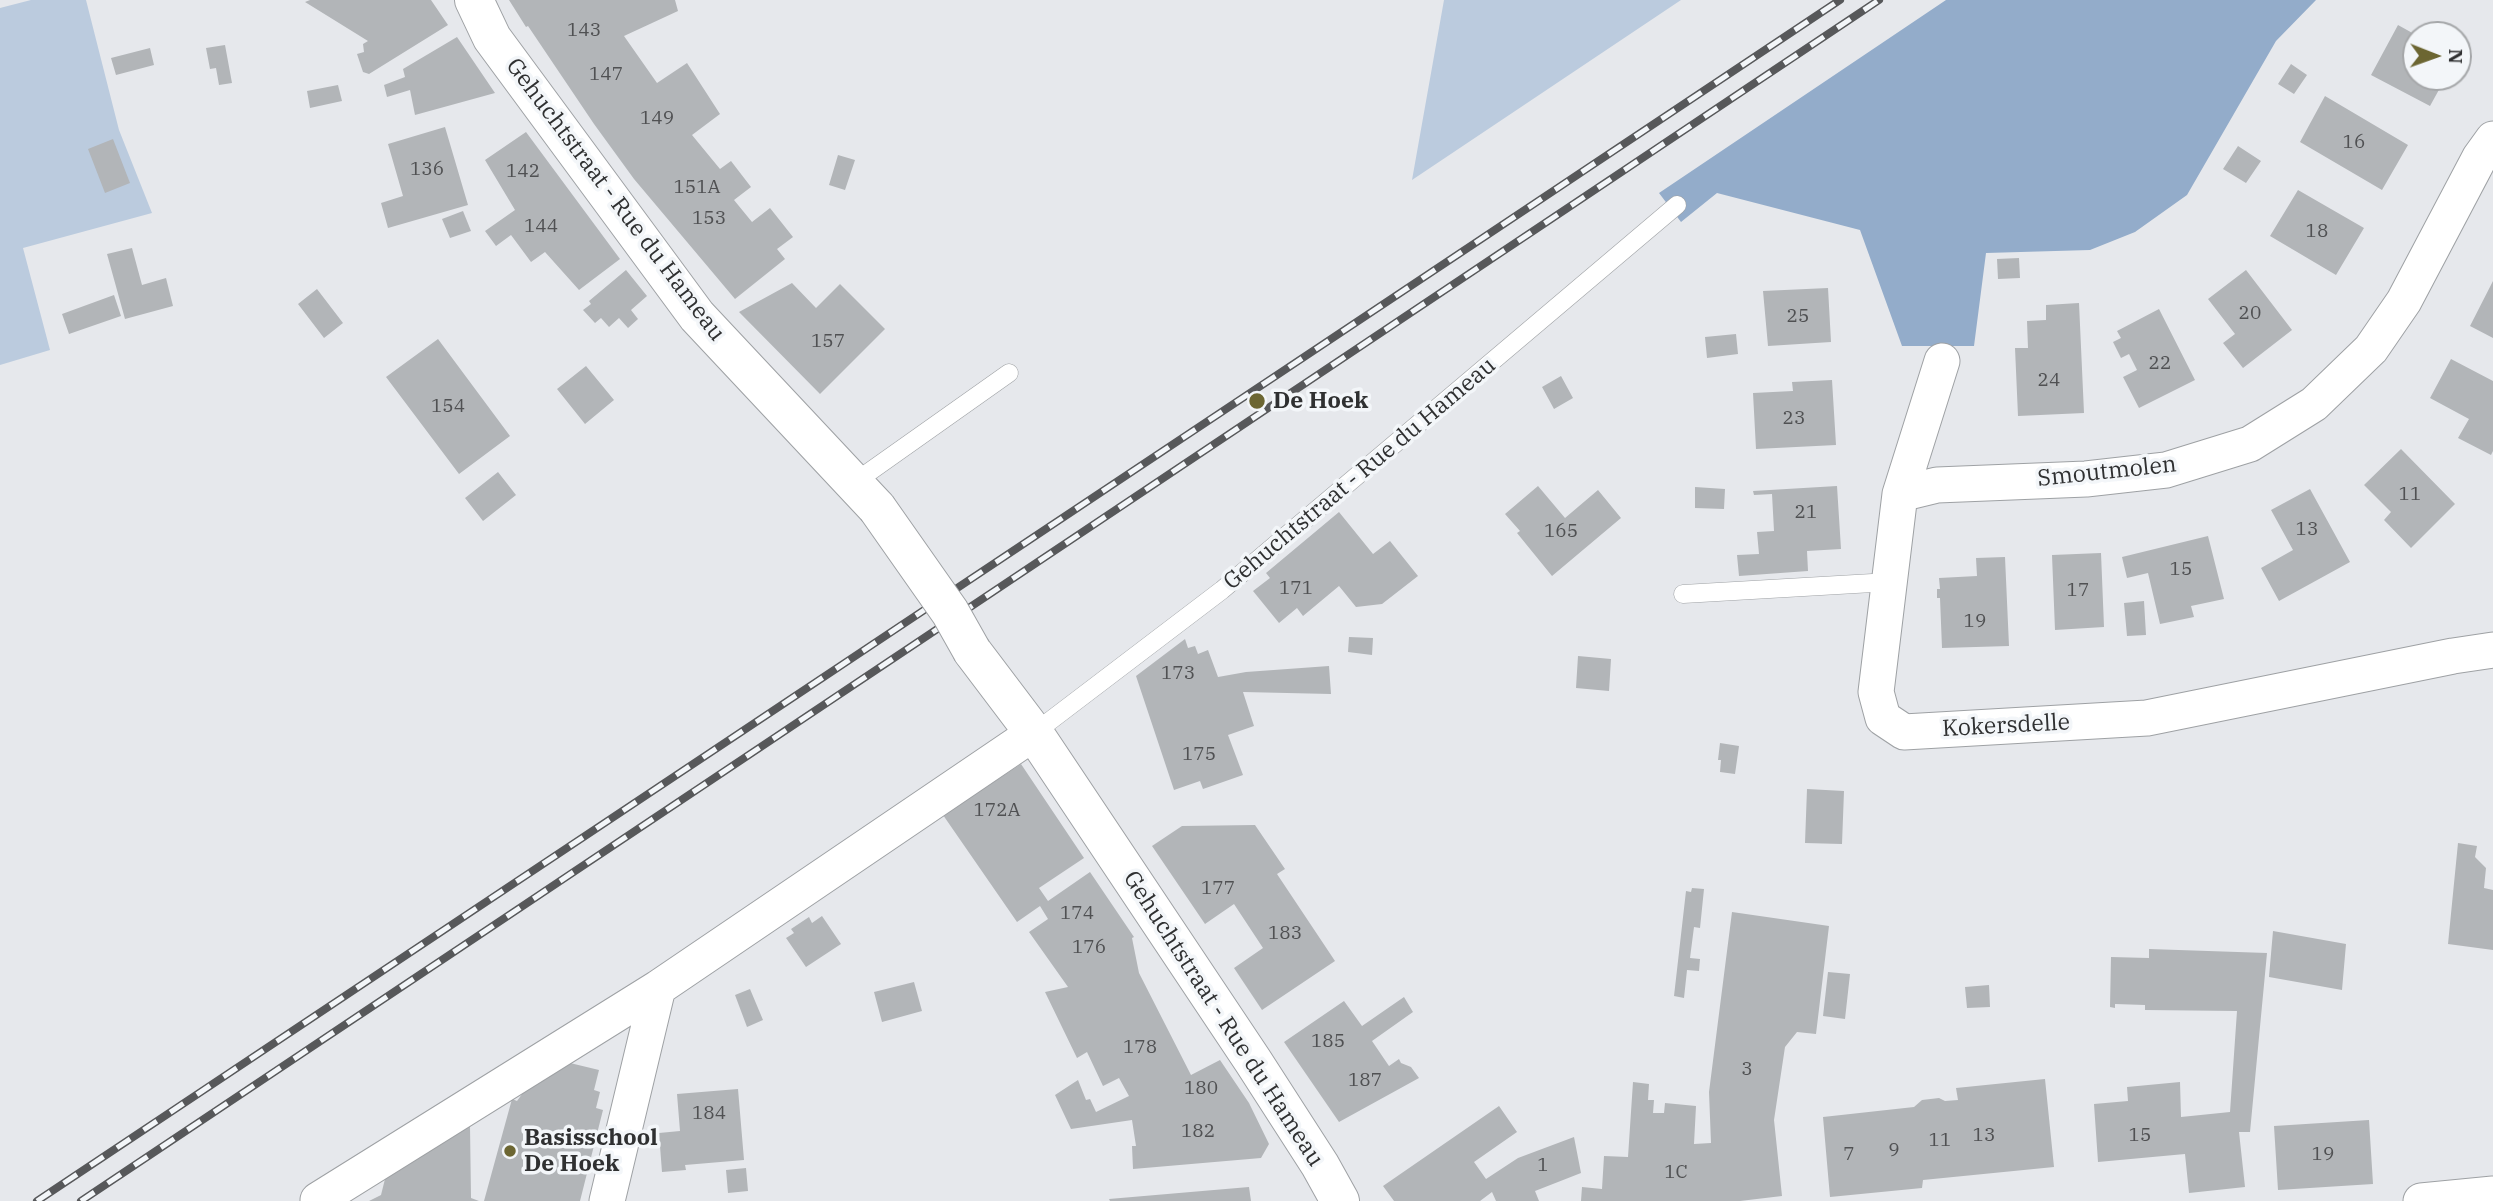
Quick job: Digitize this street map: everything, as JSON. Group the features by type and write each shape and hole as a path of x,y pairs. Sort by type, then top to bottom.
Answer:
{"street":[{"name":"Gehuchtstraat - Rue du Hameau","path":"474,0 492,38 697,316 866,495 950,612 972,651 1034,733 1253,1061 1340,1201"},
{"name":"Smoutmolen","path":"1900,494 1937,485 2086,479 2166,470 2250,444 2314,404 2371,349 2404,301 2480,157 2493,139"},
{"name":"Kokersdelle","path":"1942,361 1900,494 1876,692 1883,718 1904,732 2147,718 2493,650"},
{"name":"Gehuchtstraat - Rue du Hameau","path":"318,1200 659,988 1034,733"},
{"path":"607,1201 659,988"},
{"path":"2421,1201 2493,1194"}],"lane":[{"name":"Gehuchtstraat - Rue du Hameau","path":"1034,733 1222,590 1677,205"},
{"path":"866,495 1009,373"},
{"path":"1683,594 1890,582"}],"shaded area":[{"path":"31,0 86,0 119,130 152,213 23,248 50,350 0,365 0,8"},
{"path":"1444,0 1681,0 1412,180"},
{"path":"1946,0 2316,0 2276,41 2187,195 2135,232 2090,250 1986,253 1974,346 1902,346 1860,230 1717,193 1681,222 1659,193"}],"building":[{"path":"431,0 448,25 369,74 363,72 357,54 364,52 363,44 368,41 305,2"},
{"path":"509,0 675,0 678,11 624,36 657,83 687,63 720,114 692,135 720,169 731,161 751,187 734,200 752,222 770,208 793,237 777,249 785,259 735,299 634,179"},
{"path":"2398,25 2402,27 2402,91 2438,91 2430,106 2371,75"},
{"path":"457,37 495,93 415,115 410,90 387,97 384,85 405,77 403,69"},
{"path":"225,45 232,83 219,85 216,68 210,69 206,48"},
{"path":"150,48 154,65 116,75 111,58"},
{"path":"2291,64 2307,75 2294,94 2278,84"},
{"path":"338,85 342,101 310,108 307,91"},
{"path":"2325,96 2408,145 2382,190 2300,142"},
{"path":"445,127 468,205 388,228 381,203 403,196 388,144"},
{"path":"526,132 620,259 579,290 545,252 531,262 511,235 496,246 485,231 515,210 485,160"},
{"path":"113,139 130,183 105,193 88,149"},
{"path":"2238,146 2261,161 2246,183 2223,169"},
{"path":"838,155 855,160 845,190 829,185"},
{"path":"2298,190 2364,228 2336,275 2270,236"},
{"path":"463,211 471,231 450,238 442,219"},
{"path":"132,248 142,285 166,278 173,306 125,319 107,254"},
{"path":"2019,258 2020,278 1998,279 1997,259"},
{"path":"626,270 647,296 631,310 638,319 628,328 619,318 609,327 601,318 595,323 583,310 591,304 589,301"},
{"path":"2246,270 2292,330 2243,368 2223,343 2235,334 2208,299"},
{"path":"2493,281 2493,338 2470,326"},
{"path":"792,283 816,308 840,284 885,329 820,394 739,312"},
{"path":"1828,288 1831,342 1768,346 1763,291"},
{"path":"317,289 343,323 324,338 298,304"},
{"path":"114,295 121,316 69,334 62,314"},
{"path":"2079,303 2084,413 2018,416 2015,348 2028,348 2027,321 2046,320 2046,305"},
{"path":"2159,309 2195,380 2139,408 2123,377 2137,370 2129,354 2121,358 2113,342 2121,338 2117,331"},
{"path":"1736,334 1738,354 1707,358 1705,337"},
{"path":"438,339 510,436 459,474 386,377"},
{"path":"2451,359 2493,381 2491,455 2458,438 2469,419 2430,398"},
{"path":"586,366 614,400 585,424 557,389"},
{"path":"1561,376 1573,398 1554,409 1542,387"},
{"path":"1832,380 1836,445 1756,449 1753,393 1793,391 1792,382"},
{"path":"2401,449 2455,504 2411,548 2384,520 2391,512 2364,485"},
{"path":"498,472 516,495 483,521 465,498"},
{"path":"1538,486 1565,518 1598,490 1621,518 1552,576 1505,514"},
{"path":"1837,486 1841,549 1807,551 1808,571 1739,576 1737,555 1759,554 1757,532 1774,531 1772,494 1754,495 1753,491"},
{"path":"1695,487 1725,489 1724,509 1695,508"},
{"path":"2310,489 2350,562 2279,601 2261,568 2293,550 2271,510"},
{"path":"1339,512 1373,554 1390,541 1418,576 1382,604 1356,607 1339,586 1303,616 1297,608 1279,623 1253,591 1270,578 1266,573"},
{"path":"2208,536 2224,599 2191,606 2194,617 2160,624 2148,573 2127,578 2122,557"},
{"path":"2101,553 2104,627 2055,630 2052,555"},
{"path":"2005,557 2009,646 1942,648 1940,598 1937,598 1939,578 1977,576 1976,558"},
{"path":"2144,601 2146,635 2127,636 2124,603"},
{"path":"1349,637 1373,638 1372,655 1348,652"},
{"path":"1185,639 1188,648 1195,646 1198,654 1208,650 1218,677 1246,672 1329,666 1331,694 1243,692 1254,726 1228,735 1243,775 1203,789 1200,781 1174,790 1136,676"},
{"path":"1578,656 1611,659 1609,691 1576,688"},
{"path":"1720,743 1739,746 1735,774 1720,772"},
{"path":"1021,764 1084,858 1039,888 1048,901 1090,872 1134,937 1132,938 1139,973 1191,1075 1220,1060 1249,1103 1269,1144 1261,1158 1133,1169 1132,1146 1136,1146 1132,1120 1071,1129 1055,1095 1078,1080 1086,1100 1090,1099 1096,1112 1129,1096 1119,1078 1103,1086 1087,1052 1077,1058 1045,992 1068,987 1029,932 1048,919 1040,906 1017,922 943,815"},
{"path":"1807,789 1844,791 1842,844 1805,843"},
{"path":"1255,825 1285,869 1277,874 1335,961 1262,1010 1234,968 1263,948 1234,904 1205,924 1152,846 1182,826"},
{"path":"2458,843 2477,846 2475,857 2486,868 2484,888 2493,890 2493,950 2448,944"},
{"path":"1692,888 1704,889 1700,928 1694,927 1690,958 1700,959 1699,971 1687,970 1684,998 1674,996 1686,891 1691,892"},
{"path":"1732,912 1829,926 1816,1034 1797,1032 1785,1047 1774,1120 1782,1196 1740,1201 1581,1201 1582,1187 1602,1189 1604,1156 1628,1157 1633,1082 1649,1084 1648,1100 1654,1100 1653,1113 1664,1113 1665,1103 1696,1106 1694,1144 1711,1143 1709,1092"},
{"path":"822,916 841,944 806,967 786,938 794,933 791,929 809,917 812,923"},
{"path":"2273,931 2346,944 2342,990 2269,977"},
{"path":"2149,949 2267,953 2250,1132 2239,1132 2245,1187 2189,1193 2185,1154 2098,1162 2094,1104 2128,1101 2127,1087 2180,1082 2181,1117 2230,1112 2237,1011 2145,1010 2145,1005 2115,1004 2115,1008 2110,1007 2111,957 2149,958"},
{"path":"1828,972 1850,974 1845,1019 1823,1016"},
{"path":"914,982 922,1011 882,1022 874,992"},
{"path":"1989,985 1990,1007 1967,1008 1965,987"},
{"path":"750,989 763,1020 747,1027 735,995"},
{"path":"1404,997 1413,1012 1372,1041 1389,1066 1399,1059 1401,1063 1411,1067 1419,1078 1339,1122 1284,1042 1344,1001 1362,1026"},
{"name":"Basisschool De Hoek","path":"570,1063 599,1070 594,1090 600,1092 596,1108 603,1110 580,1201 484,1201 512,1099 517,1101 525,1090"},
{"path":"2045,1079 2054,1167 1923,1180 1922,1188 1830,1197 1823,1117 1914,1107 1922,1100 1958,1100 1956,1088"},
{"path":"738,1089 744,1160 685,1165 686,1170 662,1172 659,1133 680,1131 677,1094"},
{"path":"1499,1106 1517,1132 1474,1162 1486,1179 1518,1158 1574,1137 1581,1173 1535,1191 1539,1201 1496,1201 1492,1192 1480,1201 1394,1201 1383,1186"},
{"path":"2369,1120 2373,1184 2278,1190 2274,1126"},
{"path":"470,1126 471,1198 479,1201 369,1201 381,1195 386,1175"},
{"path":"746,1168 748,1191 728,1193 726,1170"},
{"path":"1249,1187 1251,1201 1109,1199"}],"railway":[{"path":"37,1201 1840,0"},
{"path":"81,1201 1879,0"}],"place":[{"name":"De Hoek","path":"1257,401"},
{"name":"Basisschool De Hoek","path":"510,1151"}]}
